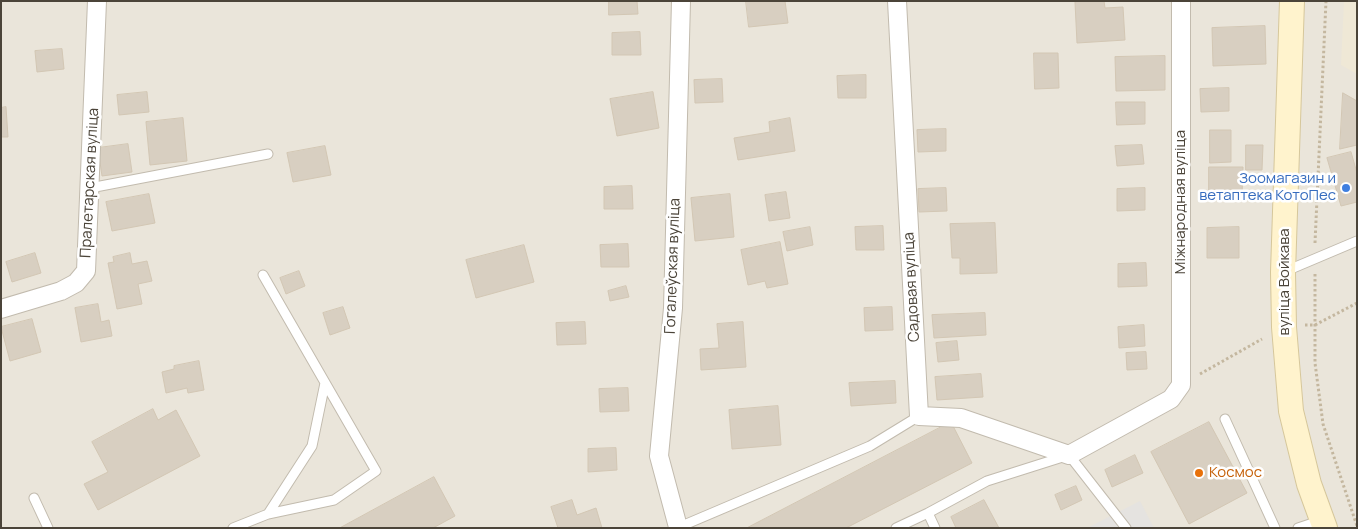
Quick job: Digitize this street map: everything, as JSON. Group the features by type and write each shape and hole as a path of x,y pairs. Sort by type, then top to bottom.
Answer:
{"main road":[{"name":"вуліца Войкава","path":"1292,1 1283,272 1284,326 1291,411 1309,484 1323,524"}],"street":[{"name":"Пралетарская вуліца","path":"1,308 61,291 76,283 86,271 97,1"},
{"name":"Гогалеўская вуліца","path":"678,528 659,456 673,308 681,1"},
{"name":"Садовая вуліца","path":"897,1 919,416"},
{"name":"Міжнародная вуліца","path":"1069,455 1171,399 1181,385 1181,1"},
{"path":"919,416 961,418 1069,455"}],"lane":[{"path":"90,188 268,154"},
{"path":"1283,272 1357,241"},
{"path":"233,528 268,514 334,500 376,471 263,275"},
{"path":"268,514 312,446 325,383"},
{"path":"678,528 870,446 919,416"},
{"path":"1225,419 1275,528"},
{"path":"896,528 987,481 1069,455 1126,528"},
{"path":"34,498 48,528"},
{"path":"928,513 935,528"},
{"path":"1298,528 1323,524"}],"shaded area":[{"path":"1,1 1357,1 1357,528 1,528"},
{"path":"1344,1 1357,1 1357,74 1341,65"},
{"path":"1140,501 1154,528 1087,528"}],"building":[{"path":"609,1 637,1 638,14 609,15"},
{"path":"746,1 785,1 788,23 749,27"},
{"path":"1104,1 1105,8 1123,7 1125,40 1077,43 1075,2"},
{"path":"1265,26 1266,64 1213,66 1212,28"},
{"path":"640,32 641,55 612,55 612,33"},
{"path":"62,49 64,69 37,72 35,51"},
{"path":"1034,53 1058,53 1059,88 1035,89"},
{"path":"1165,56 1165,90 1116,91 1115,57"},
{"path":"866,75 866,98 838,98 837,76"},
{"path":"722,79 723,102 695,103 694,80"},
{"path":"1229,88 1229,111 1201,112 1200,89"},
{"path":"147,92 149,112 119,115 117,95"},
{"path":"653,92 659,128 617,136 610,99"},
{"path":"1343,93 1357,101 1357,145 1340,149"},
{"path":"1116,102 1145,102 1145,124 1117,125"},
{"path":"6,107 8,137 1,137 1,108"},
{"path":"183,118 187,161 150,165 146,122"},
{"path":"790,118 795,151 738,160 734,138 770,132 769,122"},
{"path":"946,129 946,151 918,152 917,130"},
{"path":"1210,130 1231,130 1231,162 1210,163"},
{"path":"128,144 132,172 102,176 98,148"},
{"path":"1142,145 1144,164 1117,166 1115,146"},
{"path":"1246,145 1263,145 1262,170 1246,170"},
{"path":"325,146 331,175 293,182 287,153"},
{"name":"Зоомагазин и ветаптека КотоПес","path":"1351,152 1357,173 1357,202 1341,206 1327,158"},
{"path":"1209,167 1243,167 1242,196 1209,196"},
{"path":"632,186 633,209 604,209 604,187"},
{"path":"946,188 947,211 919,212 918,189"},
{"path":"1145,188 1145,210 1117,211 1117,189"},
{"path":"786,192 790,218 769,221 765,195"},
{"path":"149,194 155,223 112,231 106,202"},
{"path":"730,194 734,237 695,241 691,198"},
{"path":"995,223 997,273 960,274 960,258 952,258 950,224"},
{"path":"883,226 884,250 856,250 855,227"},
{"path":"810,227 813,245 787,251 783,232"},
{"path":"1239,227 1239,258 1207,258 1207,228"},
{"path":"780,242 788,284 767,288 765,281 748,285 741,250"},
{"path":"628,244 629,267 601,267 600,245"},
{"path":"524,245 534,282 476,298 466,260"},
{"path":"35,253 41,273 12,282 6,262"},
{"path":"130,253 132,264 147,261 152,281 138,284 142,304 117,309 108,263 114,262 113,257"},
{"path":"1146,263 1147,286 1118,287 1118,264"},
{"path":"299,271 305,286 286,294 280,278"},
{"path":"626,286 629,297 610,301 608,291"},
{"path":"98,304 101,322 109,320 112,336 81,342 75,308"},
{"path":"343,307 350,328 330,335 323,313"},
{"path":"892,307 893,330 865,331 864,308"},
{"path":"985,313 986,335 934,338 932,315"},
{"path":"32,319 41,352 10,361 1,327"},
{"path":"585,322 586,344 557,345 556,323"},
{"path":"743,322 746,367 701,370 700,349 719,348 717,324"},
{"path":"1144,325 1145,346 1119,348 1118,327"},
{"path":"957,341 959,360 938,362 936,343"},
{"path":"1146,352 1147,369 1127,370 1126,353"},
{"path":"199,361 204,390 188,393 187,388 166,393 162,372 174,369 174,366"},
{"path":"981,374 983,397 937,400 935,377"},
{"path":"895,381 896,403 851,406 849,383"},
{"path":"628,388 629,411 600,412 599,389"},
{"path":"778,406 781,445 732,449 729,410"},
{"path":"153,409 158,420 176,410 200,456 98,510 84,484 108,472 92,442"},
{"path":"951,422 972,463 846,528 747,528"},
{"name":"Космос","path":"1209,422 1247,493 1189,524 1151,452"},
{"path":"616,448 617,470 588,472 588,449"},
{"path":"1135,455 1143,473 1112,487 1105,470"},
{"path":"434,477 455,516 433,528 340,528"},
{"path":"1076,486 1082,500 1061,510 1055,495"},
{"path":"572,500 577,515 596,508 602,528 558,528 551,507"},
{"path":"984,500 999,528 956,528 951,517"}],"place":[{"name":"Зоомагазин и ветаптека КотоПес","path":"1346,188"},
{"name":"Космос","path":"1199,473"}]}
